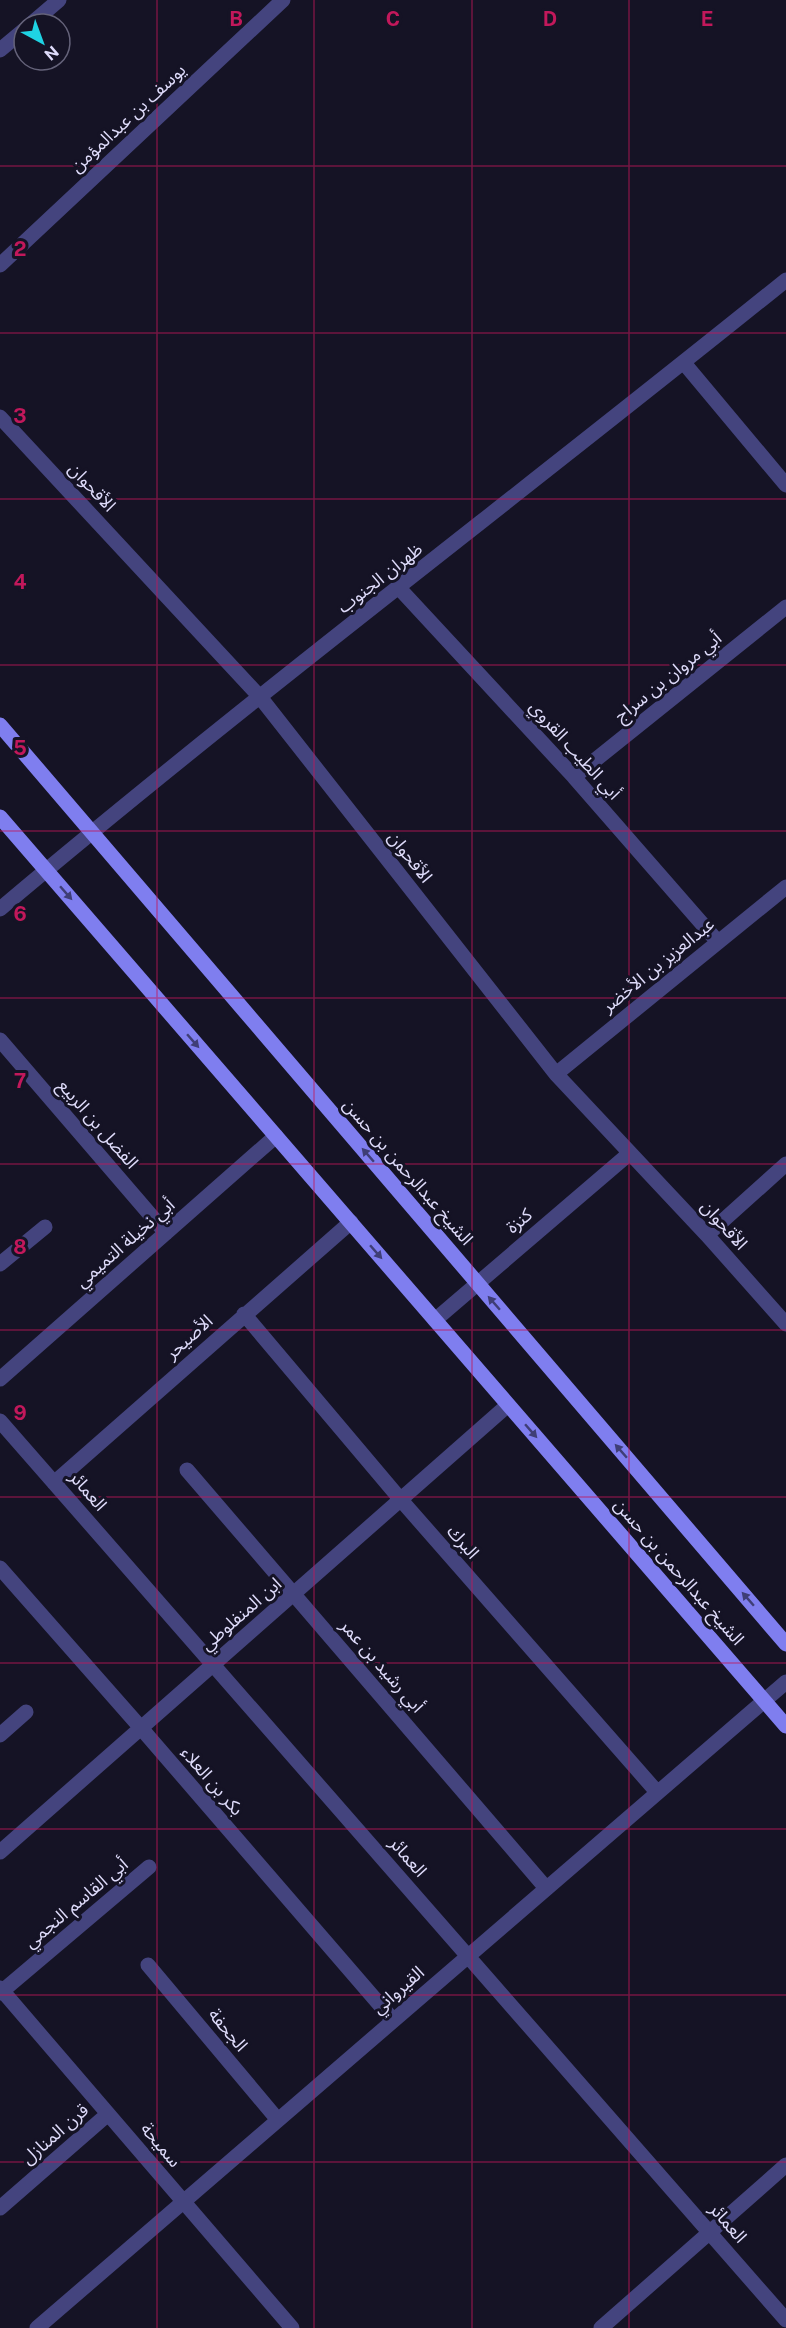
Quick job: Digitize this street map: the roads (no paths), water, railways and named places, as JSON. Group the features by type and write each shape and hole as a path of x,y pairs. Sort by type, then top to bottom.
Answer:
{"street":[{"path":"45,12 59,0"},
{"name":"يوسف بن عبدالمؤمن","path":"0,265 282,0"},
{"path":"0,50 12,40"},
{"name":"ظهران الجنوب","path":"0,909 260,697 786,280"},
{"path":"684,363 786,485"},
{"name":"الأقحوان","path":"0,417 260,697 556,1074 786,1324"},
{"name":"أبي الطيب القروي","path":"399,588 574,777 718,942"},
{"name":"أبي مروان بن سراج","path":"574,777 786,607"},
{"name":"الشيخ عبدالرحمن بن حسن","path":"0,725 786,1644"},
{"name":"الشيخ عبدالرحمن بن حسن","path":"0,817 786,1726"},
{"name":"عبدالعزيز بن الأخضر","path":"556,1074 786,887"},
{"name":"الفضل بن الربيع","path":"0,1040 166,1233"},
{"name":"أبي نخيلة التميمي","path":"0,1379 276,1136"},
{"name":"كنزة","path":"435,1320 630,1153"},
{"path":"707,1236 786,1164"},
{"name":"الأصيحر","path":"54,1483 351,1222"},
{"path":"0,1264 45,1227"},
{"name":"البرك","path":"244,1314 401,1500 657,1792"},
{"name":"ابن المنفلوطي","path":"0,1852 508,1405"},
{"name":"العمائر","path":"0,1420 786,2320"},
{"name":"أبي رشيد بن عمر","path":"187,1470 546,1888"},
{"name":"بكر بن العلاء","path":"0,1568 393,2020"},
{"name":"القيرواني","path":"37,2328 786,1682"},
{"path":"0,1735 26,1712"},
{"name":"أبي القاسم النجمي","path":"1,1991 149,1867"},
{"name":"الجحفة","path":"148,1965 278,2120"},
{"name":"سميحة","path":"1,1991 292,2328"},
{"name":"قرن المنازل","path":"0,2208 108,2114"},
{"path":"601,2328 786,2165"}]}
